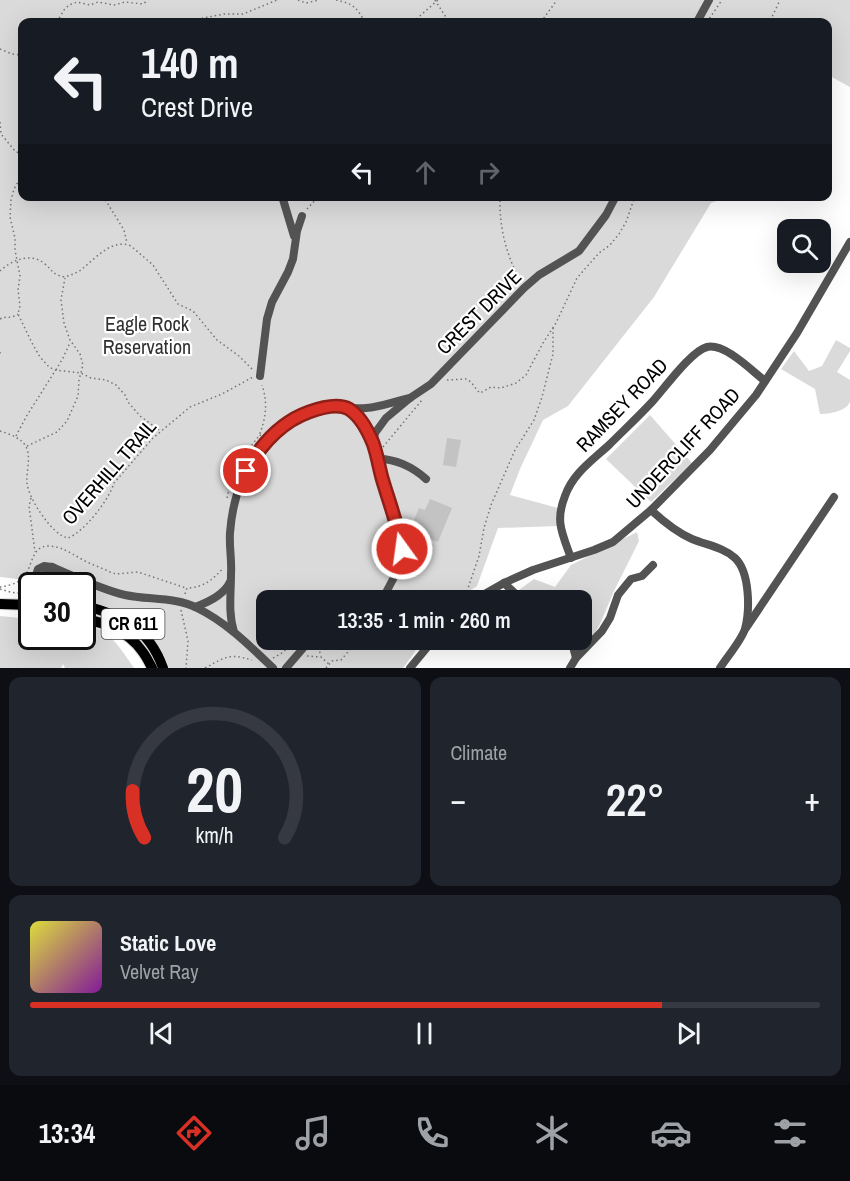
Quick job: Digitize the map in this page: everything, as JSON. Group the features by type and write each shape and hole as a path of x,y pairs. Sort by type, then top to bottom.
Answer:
{"main road":[{"path":"0,596 18,599"},
{"path":"0,604 18,605"},
{"name":"CR 611","path":"96,608 136,626 159,656 163,668"},
{"path":"0,610 18,612"},
{"name":"CR 611","path":"96,622 125,634 142,650 152,668"}],"street":[{"path":"699,18 709,0"},
{"path":"283,201 295,242"},
{"name":"CREST DRIVE","path":"373,444 378,427 386,418 434,381 524,288 539,275 579,251 606,215 613,201"},
{"path":"260,376 267,319 272,302 293,258 302,216"},
{"name":"UNDERCLIFF ROAD","path":"492,590 533,570 613,542 651,510 710,450 756,395 797,333 850,242"},
{"name":"RAMSEY ROAD","path":"571,558 560,528 560,512 569,485 577,473 625,430 696,352 709,346 720,348 730,353 765,381"},
{"name":"CREST DRIVE","path":"234,632 230,620 230,532 233,512 240,482 267,440 301,415 315,410 340,406 348,409 368,408 410,398"},
{"path":"348,409 357,416 378,455 402,549 400,566 387,590"},
{"path":"378,455 410,467 426,479"},
{"path":"720,668 834,497"},
{"path":"651,510 674,531 724,550 735,557 742,566 748,591 744,631"},
{"path":"570,668 576,658 602,631 610,618 618,595 631,579 642,576 653,565"},
{"path":"37,572 44,566 52,567 122,594 195,607 234,632 270,665"},
{"path":"47,572 52,567"},
{"path":"195,607 219,595 231,580"},
{"path":"504,583 511,590"},
{"path":"286,668 302,650"},
{"path":"410,668 425,650"},
{"path":"574,650 576,658"}],"path":[{"path":"59,18 72,3 143,4 148,0"},
{"path":"201,18 248,13 277,0"},
{"path":"298,0 306,3 319,0"},
{"path":"336,0 353,5 363,18"},
{"path":"545,18 557,0"},
{"path":"710,18 722,0"},
{"path":"771,18 780,0"},
{"path":"417,18 436,1 447,18"},
{"path":"0,49 18,55"},
{"path":"0,122 1,134 18,153"},
{"path":"18,182 11,200 10,217 20,276 18,314 40,357 46,365 55,370 81,373 116,385 140,416 160,431"},
{"path":"106,201 124,230 127,244"},
{"path":"302,216 314,201"},
{"path":"500,201 501,227 513,267 524,288"},
{"path":"434,381 466,379 480,393 491,387 501,388 516,384 526,375 577,278 619,234 633,201"},
{"path":"0,271 16,260 37,259 54,274 65,278 82,269 105,250 118,244 131,246 153,265 178,304 193,311 217,340 239,356 260,376 266,407 265,418 259,436 232,479 226,505"},
{"path":"0,431 16,437 26,446 54,434 64,425 78,396 83,364 64,323 61,300 65,278"},
{"path":"0,319 12,318 18,314"},
{"path":"467,590 479,556 491,505 516,450 534,420 542,397 554,354 553,327"},
{"path":"16,437 72,343"},
{"name":"OVERHILL TRAIL","path":"26,446 27,484 32,497 44,518 61,536 72,537 91,519 110,494 114,483 160,431 190,407 222,394 247,379 260,376"},
{"path":"378,455 423,398"},
{"path":"259,436 268,431"},
{"path":"0,588 24,577 35,553 28,506 32,497"},
{"path":"35,553 43,548 56,547 116,574 138,572 186,588 195,588 205,584 224,566"},
{"path":"0,588 18,594"},
{"path":"186,588 181,603 181,614 188,641 186,668"},
{"path":"270,665 275,657 281,655 285,650"},
{"path":"319,650 321,657 329,664"},
{"path":"326,668 336,660 341,660 348,652"},
{"path":"303,657 321,657"}],"green space":[{"name":"Eagle Rock Reservation","path":"0,0 850,0 850,87 832,77 832,18 18,18 18,201 716,201 711,203 654,297 568,406 543,420 510,495 558,508 558,526 498,528 477,586 471,590 256,590 256,650 416,650 403,668 165,668 154,647 120,618 96,606 96,572 18,572 18,579 0,577"},
{"path":"836,340 850,348 837,372 850,380 850,401 842,410 820,414 815,389 781,369 794,351 809,371 822,366"},
{"path":"650,415 692,463 651,502 606,459"},
{"path":"637,532 639,541 592,638 592,590 519,590 534,579 555,587 571,565"},
{"path":"0,616 18,618 18,650 96,650 96,628 113,640 134,668 65,668 63,664 61,668 0,668"}],"building":[{"path":"447,438 461,440 456,467 443,465"},
{"path":"430,499 452,508 438,542 415,533 419,522 414,520 419,508 425,510"}],"route":[{"path":"246,471 267,440 301,415 331,407 340,406 348,409 363,424 373,444 402,549"}]}
